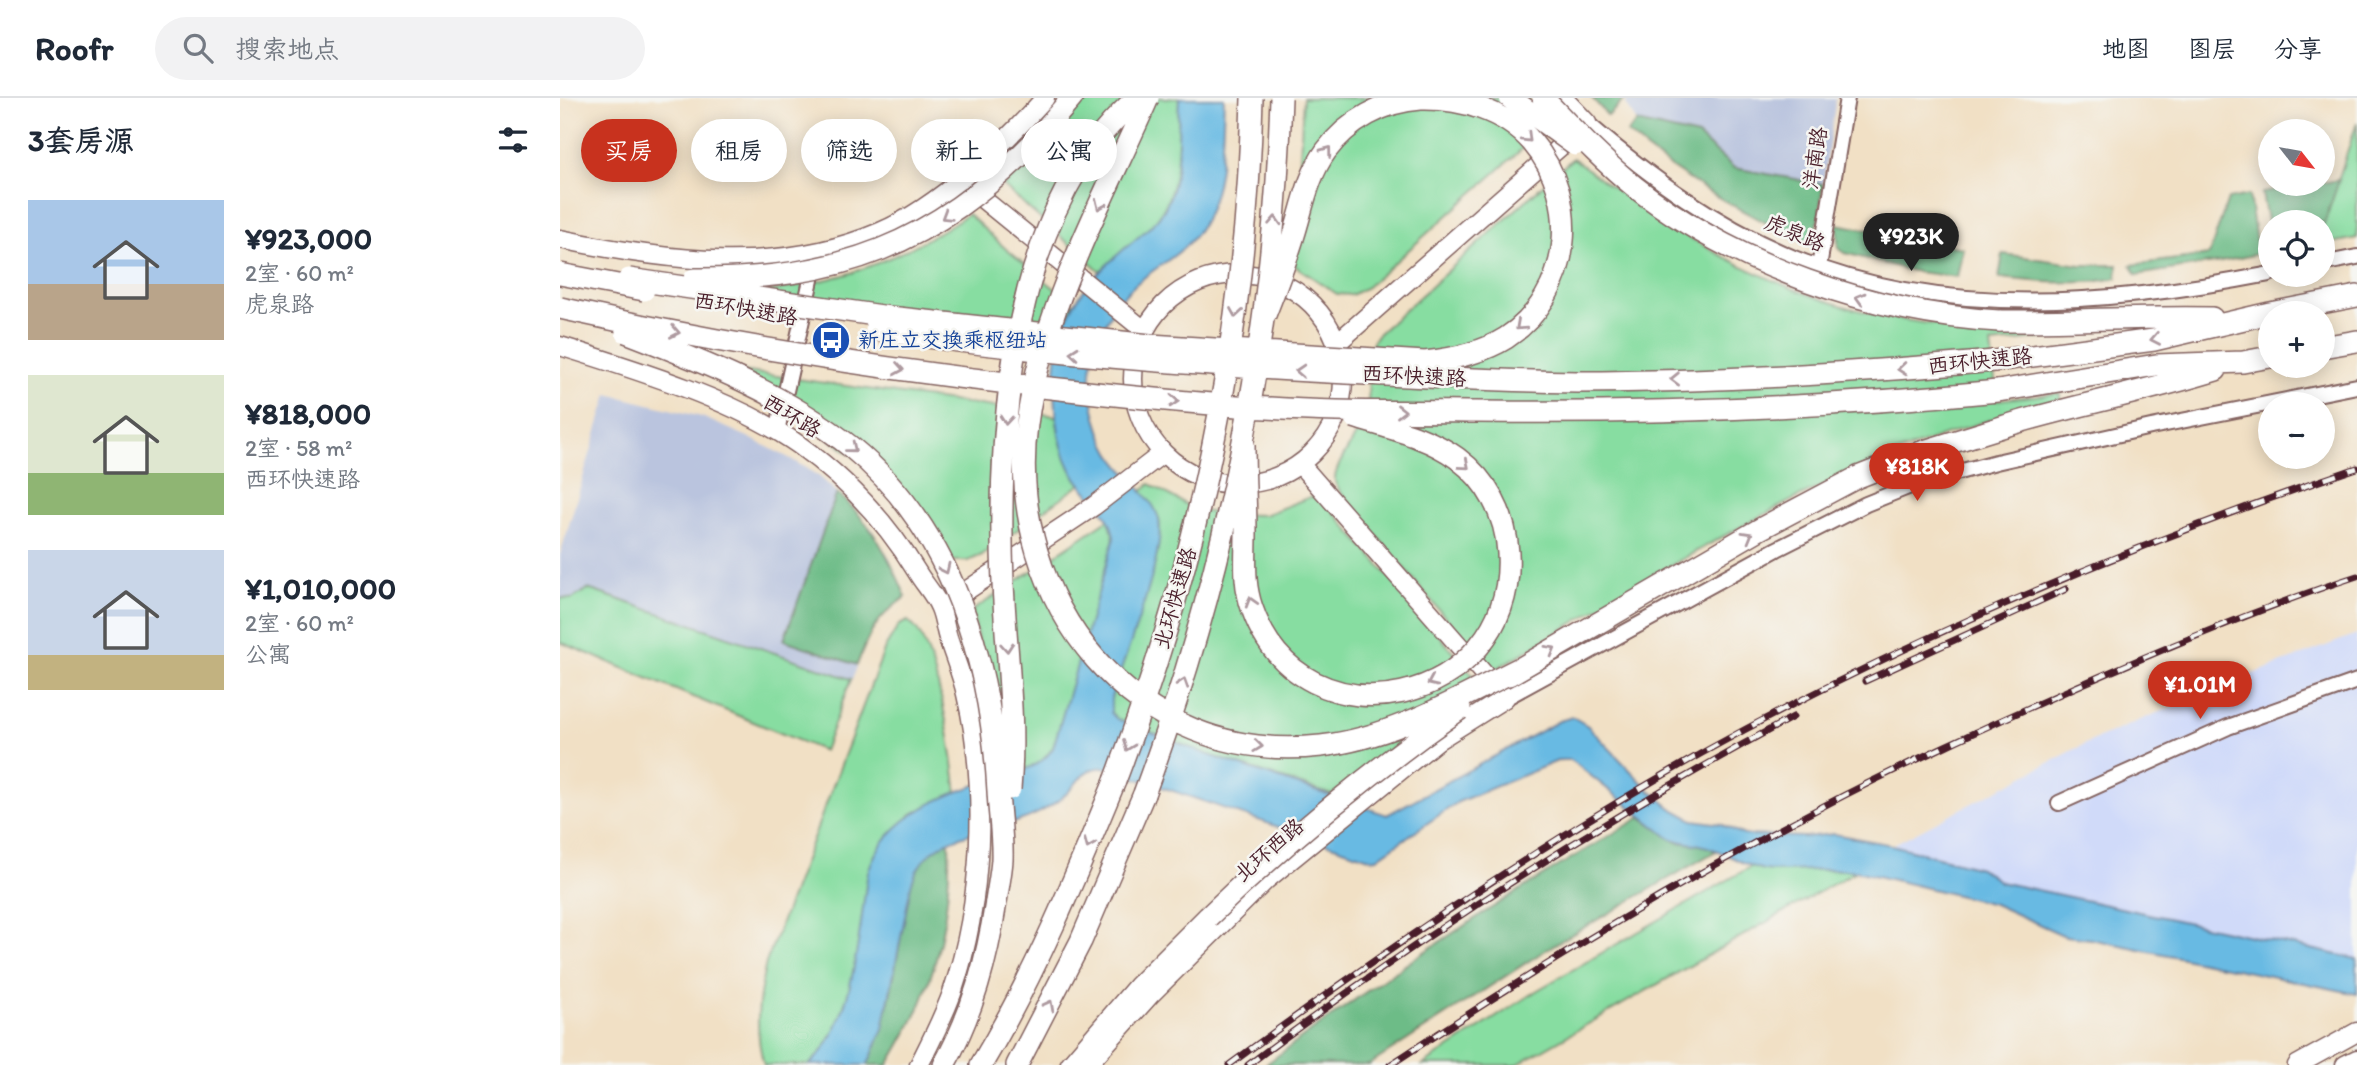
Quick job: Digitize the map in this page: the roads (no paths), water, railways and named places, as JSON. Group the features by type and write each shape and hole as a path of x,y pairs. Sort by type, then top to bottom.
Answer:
{"highway":[{"path":"583,278 736,279 784,275 832,266 892,245 950,214 986,188 1035,141 1072,98"},
{"path":"944,1065 974,1001 990,943 1002,860 1012,757 1003,580 1003,465 1005,422 1018,336 1038,257 1062,197 1096,143 1137,98"},
{"path":"1148,98 1065,287 1041,358 1027,425 1026,497 1035,547 1056,601 1073,631 1108,673 1160,713 1198,732 1243,744 1265,747 1320,746 1363,738 1437,709 1520,668 1760,529 1858,477 1924,451 2005,425 2053,411 2156,389 2243,362"},
{"name":"北环快速路","path":"981,1065 1052,930 1115,781 1142,710 1191,544 1214,439 1238,297 1245,237 1252,98"},
{"name":"北环快速路","path":"1017,1065 1081,941 1144,794 1172,719 1195,645 1244,444 1265,315 1274,238 1281,98"},
{"path":"1510,98 1678,216 1721,241 1814,283 1905,310 1963,319 2048,322 2155,316 2242,319"},
{"path":"1543,98 1634,186"},
{"path":"629,279 889,317 1150,345 1425,362 1474,353 1506,338 1532,315 1547,295 1558,270 1564,234 1560,196 1548,167 1532,142 1513,126 1494,114 1463,103 1415,99 1363,117 1333,144 1314,171 1294,237 1265,315"},
{"name":"西环快速路","path":"560,274 740,310 980,345 1243,368 1474,380 1580,382 1811,375 1994,361 2154,340 2258,316"},
{"name":"西环快速路","path":"2331,301 2357,296"},
{"path":"566,309 705,364 798,410 851,447 902,499 927,534 943,565 967,621 981,664 992,715 1002,860"},
{"name":"西环快速路","path":"566,309 737,344 968,380 1146,398 1335,411 1579,414 1901,401 1998,391 2156,365 2258,359"},
{"path":"2335,345 2357,341"},
{"path":"1244,444 1245,579 1252,608 1268,639 1298,671 1335,691 1358,696 1382,696 1418,688 1440,679 1460,666 1477,650 1491,629 1502,604 1508,573 1505,528 1487,490 1476,475 1458,459 1426,441 1335,411"},
{"path":"1071,1065 1138,987 1298,833 1368,775 1520,668"}],"main road":[{"path":"1007,137 1045,98"},
{"path":"1337,343 1587,123 1563,98"},
{"path":"560,239 636,254 705,261 735,261 818,252 883,231 957,182"},
{"path":"962,182 1145,331"},
{"path":"1245,274 1272,279 1296,290 1325,319 1337,343 1343,369 1342,396 1328,434 1300,464 1273,478 1228,484 1198,477 1184,470 1163,453 1147,432 1135,399 1134,364 1145,331 1160,308 1181,291 1218,275 1245,274"},
{"name":"西环路","path":"560,346 693,392 732,408 797,443 835,473 877,513 901,544 940,608"},
{"path":"919,1065 938,1029 953,991 973,903 978,841 978,769 966,692 940,608 1094,506 1163,453"},
{"path":"1300,464 1505,698"},
{"name":"北环西路","path":"1087,1065 1151,994 1266,880 1438,740 1505,698"},
{"path":"2297,1065 2357,1032"},
{"path":"2345,1065 2357,1059"}],"street":[{"name":"洋南路","path":"1819,267 1847,98"},
{"name":"虎泉路","path":"1587,123 1635,164 1684,199 1739,232 1819,267 1870,282 1943,296 2020,300 2139,295 2258,276"},
{"path":"777,431 818,252"},
{"path":"2335,261 2357,257"},
{"path":"1505,698 1777,549 1866,504 1918,483 1996,462 2151,427 2357,386"},
{"path":"2059,803 2228,727 2357,681"}],"water":[{"path":"1179,98 1224,98 1222,150 1213,201 1198,231 1187,244 1136,284 1119,302 1101,335 1091,370 1094,407 1105,442 1115,459 1152,504 1159,520 1156,558 1150,582 1111,698 1111,713 1117,719 1206,754 1387,815 1559,721 1573,717 1588,726 1649,790 1671,808 1693,820 1721,824 1744,835 1804,837 1834,834 1892,845 1980,868 2000,882 2357,959 2357,994 2091,939 2065,936 1994,904 1856,871 1775,871 1756,868 1713,849 1668,837 1571,760 1560,760 1458,802 1372,859 1106,768 1099,768 1086,773 1069,792 1032,816 950,841 933,851 920,865 911,886 883,1029 870,1060 867,1065 809,1065 825,1047 837,1026 846,1001 868,872 889,834 905,820 942,798 1032,766 1053,748 1114,538 1108,518 1075,477 1065,457 1055,398 1057,353 1067,319 1084,290 1109,263 1152,225 1165,208 1176,168"}],"railway":[{"path":"1229,1065 1344,982 1520,863 1702,753 1781,711 1860,670 2023,596 2189,529 2357,468"},
{"path":"1390,1065 1653,901 1848,793 2147,656 2251,614 2357,576"},
{"path":"1865,681 2066,589"},
{"path":"1248,1065 1379,970 1514,880 1652,796 1793,717"}],"place":[{"name":"新庄立交换乘枢纽站","path":"831,340"}]}
